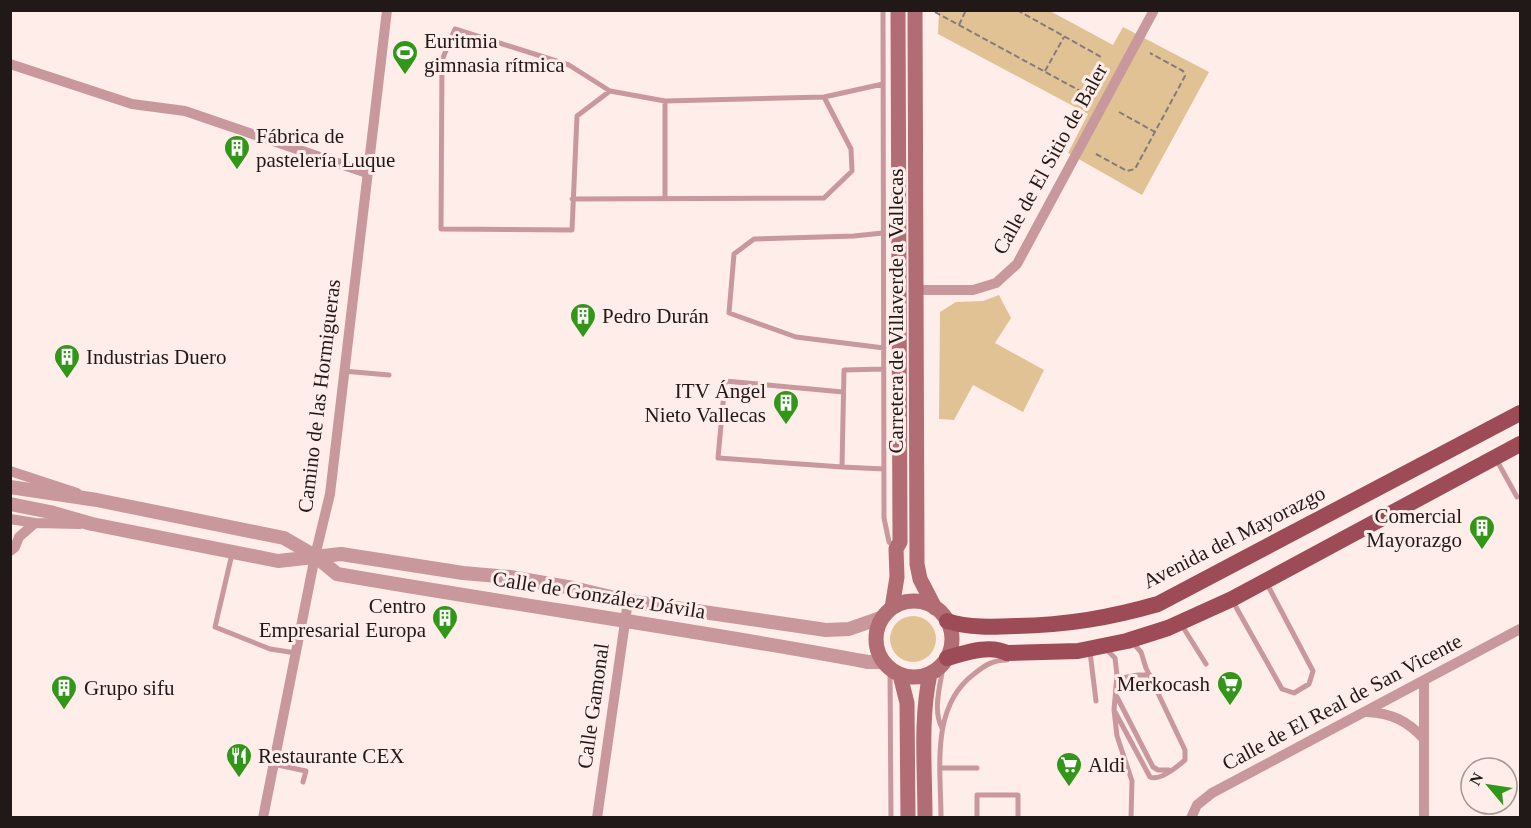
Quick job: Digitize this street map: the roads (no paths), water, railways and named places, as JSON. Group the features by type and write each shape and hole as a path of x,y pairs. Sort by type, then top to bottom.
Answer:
{"main road":[{"name":"Carretera de Villaverde a Vallecas","path":"888,613 897,577 897,549 900,542 898,10"},
{"name":"Carretera de Villaverde a Vallecas","path":"915,10 917,564 920,579 935,608"},
{"name":"Avenida del Mayorazgo","path":"947,621 976,627 1054,625 1110,617 1158,604 1521,413"},
{"path":"945,660 981,650 1001,650 1007,653 1078,651 1127,641 1180,623 1232,599 1521,444"},
{"path":"891,669 910,677 930,674 945,660 951,646 951,633 947,621 935,608 914,601 903,603 888,613 877,628 875,640 878,651 891,669 907,703 908,818"},
{"path":"925,818 924,722 930,674"}],"street":[{"name":"Camino de las Hormigueras","path":"262,818 315,556 330,494 387,10"},
{"name":"Calle de El Sitio de Baler","path":"917,290 973,290 996,283 1017,264 1154,10"},
{"path":"10,64 132,104 185,111 367,173"},
{"name":"Calle de González Dávila","path":"10,471 97,500"},
{"name":"Calle de González Dávila","path":"10,487 97,500 284,538 315,556 337,574 658,625 868,662 891,669"},
{"name":"Calle de González Dávila","path":"10,504 92,524 278,561 341,554 463,573 510,577 628,601 832,630 857,627 888,613"},
{"path":"10,519 34,523 92,524"},
{"path":"10,551 15,547 19,537 34,523"},
{"name":"Calle Gamonal","path":"597,818 628,601"},
{"name":"Calle de El Real de San Vicente","path":"1191,818 1197,805 1203,799 1521,629"},
{"path":"1424,680 1424,818"},
{"path":"1365,712 1379,712 1399,718 1424,739"}],"lane":[{"path":"883,10 885,526 889,542 897,549"},
{"path":"610,91 577,116 572,230 441,229 442,60 455,29 569,65 610,91 665,101 824,97 884,84"},
{"path":"573,199 824,198 852,171 851,148 824,97"},
{"path":"665,101 665,198"},
{"path":"884,233 754,239 734,254 729,313 796,336 884,348"},
{"path":"842,467 844,370 884,369"},
{"path":"343,371 389,375"},
{"path":"843,392 725,381 718,458 884,469"},
{"path":"1495,457 1517,497"},
{"path":"233,552 215,627 270,649 296,654"},
{"path":"1232,599 1282,689 1294,693 1309,684 1313,671 1265,581"},
{"path":"1180,623 1206,664"},
{"path":"1114,710 1147,774 1158,779 1182,763 1186,753 1138,647 1127,641"},
{"path":"1096,701 1096,648 1112,653 1115,658 1117,679 1114,710 1117,736 1132,781 1131,818"},
{"path":"942,728 938,722 938,714 945,660"},
{"path":"941,818 942,728 948,705 960,685 989,663 1007,660"},
{"path":"891,669 891,818"},
{"path":"1117,679 1150,675"},
{"path":"1116,695 1153,767 1158,770 1169,770"},
{"path":"273,764 306,771 303,782"},
{"path":"941,768 977,768"},
{"path":"977,818 977,795 998,795 1018,795 1018,818"}],"place":[{"name":"Euritmia gimnasia rítmica","path":"405,76"},
{"name":"Fábrica de pastelería Luque","path":"237,171"},
{"name":"Pedro Durán","path":"583,339"},
{"name":"Industrias Duero","path":"67,380"},
{"name":"ITV Ángel Nieto Vallecas","path":"786,426"},
{"name":"Comercial Mayorazgo","path":"1482,551"},
{"name":"Centro Empresarial Europa","path":"445,641"},
{"name":"Merkocash","path":"1230,707"},
{"name":"Grupo sifu","path":"64,711"},
{"name":"Restaurante CEX","path":"239,779"},
{"name":"Aldi","path":"1069,788"}]}
